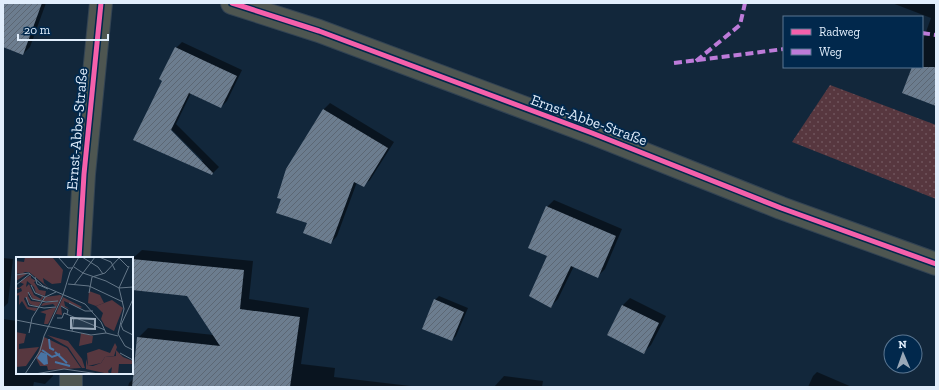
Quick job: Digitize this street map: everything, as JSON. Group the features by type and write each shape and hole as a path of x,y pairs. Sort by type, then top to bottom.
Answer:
{"street":[{"name":"Ernst-Abbe-Straße","path":"78,257 84,174 101,3"},
{"name":"Ernst-Abbe-Straße","path":"232,3 319,31 592,133 781,208 936,264"},
{"path":"71,374 71,387"}],"shaded area":[{"path":"830,85 936,125 936,199 792,142"}],"building":[{"path":"3,3 42,3 23,55 3,47"},
{"path":"175,47 237,76 221,108 189,93 171,130 213,173 212,175 133,140 162,81 159,79"},
{"path":"936,67 936,106 902,93 912,68"},
{"path":"323,109 388,148 364,187 354,182 331,244 303,233 307,223 276,213 281,199 277,198 286,169"},
{"path":"546,206 616,236 598,278 571,266 551,308 529,296 547,256 528,248"},
{"path":"133,259 244,270 240,309 300,317 290,387 132,387 137,337 220,346 187,296 133,290"},
{"path":"434,299 464,312 452,341 422,329"},
{"path":"622,305 659,323 644,354 607,335"}],"marked path":[{"path":"696,61 740,25 745,3"},
{"path":"923,33 936,35"},
{"path":"674,63 783,49"}],"cycle path":[{"path":"79,257 84,174 101,3"},
{"path":"232,3 319,31 592,133 781,208 936,264"}]}
